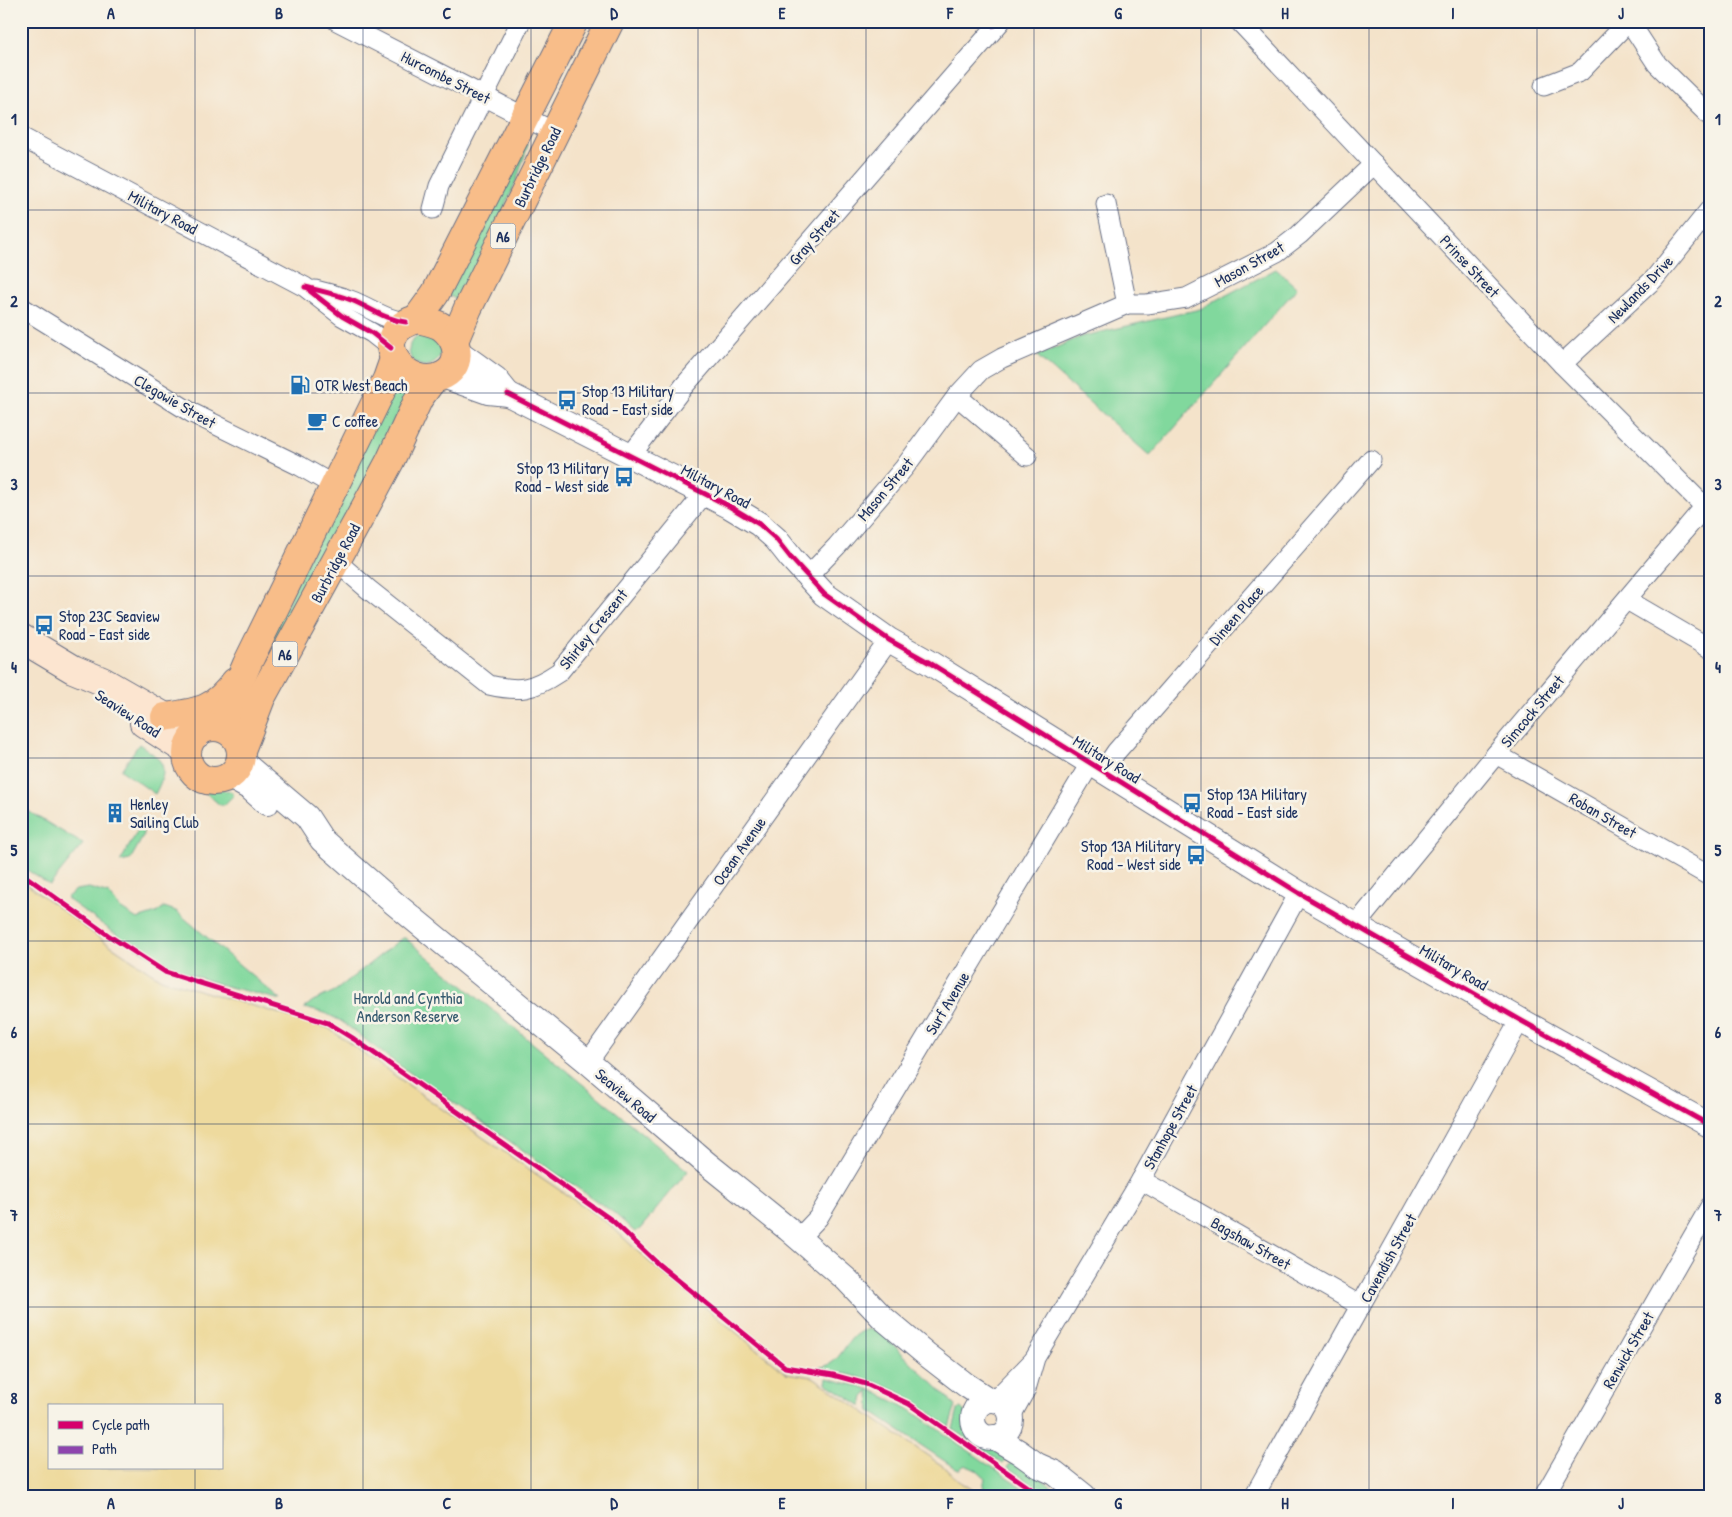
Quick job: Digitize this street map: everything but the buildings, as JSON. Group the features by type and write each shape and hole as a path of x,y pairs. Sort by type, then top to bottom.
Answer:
{"main road":[{"name":"Burbridge Road","path":"412,321 436,294 574,21"},
{"name":"Burbridge Road","path":"456,346 468,308 610,21"},
{"path":"412,321 431,321 442,326 456,346"},
{"name":"A6","path":"393,353 392,338 397,328 412,321"},
{"name":"A6","path":"438,378 452,370 457,360 456,346"},
{"name":"Burbridge Road","path":"200,737 224,718 247,664 387,379 393,353"},
{"path":"393,353 406,372 421,378 438,378"},
{"name":"Burbridge Road","path":"237,762 262,698 390,461 419,398 438,378"},
{"name":"Seaview Road","path":"21,638 73,669 102,681 200,737"},
{"path":"165,717 194,713 214,705 228,691 247,664"},
{"name":"Seaview Road","path":"73,669 94,691 200,737"},
{"path":"225,729 233,734 238,741 237,762 222,780 213,782 204,780 191,768 188,760 200,737 225,729"}],"street":[{"name":"Hurcombe Street","path":"337,21 554,132"},
{"path":"433,209 438,186 521,21"},
{"name":"Gray Street","path":"630,455 684,386 1001,21"},
{"name":"Prinse Street","path":"1239,21 1562,364 1708,502"},
{"path":"1544,86 1580,72 1629,21 1657,64 1711,117"},
{"name":"Military Road","path":"21,137 304,287 342,316 372,333 393,353"},
{"name":"Mason Street","path":"808,576 837,546 904,468 957,396 981,370 1002,358 1127,304 1147,304 1186,298 1277,252 1299,235 1374,164"},
{"path":"1106,204 1127,304"},
{"name":"Newlands Drive","path":"1562,364 1654,279 1711,208"},
{"name":"Military Road","path":"304,287 352,300 394,321 412,321"},
{"name":"Clegowie Street","path":"21,307 192,413 334,485"},
{"name":"Military Road","path":"456,346 496,379 508,394"},
{"name":"Military Road","path":"438,378 488,392 508,394 729,506 758,524 776,539 824,594 889,640 930,663 1299,893 1520,1020 1711,1126"},
{"path":"957,396 1028,456"},
{"name":"Dineen Place","path":"1096,767 1116,752 1372,460"},
{"name":"Shirley Crescent","path":"337,562 489,685 503,688 525,688 541,684 559,672 704,494"},
{"name":"Simcock Street","path":"1355,926 1496,754 1708,502"},
{"path":"1627,600 1711,649"},
{"name":"Ocean Avenue","path":"588,1062 889,640"},
{"name":"Roban Street","path":"1496,754 1711,876"},
{"name":"Seaview Road","path":"237,762 307,817 322,840 394,903 799,1238 847,1280 883,1318 966,1385 1001,1409 1044,1457 1055,1473"},
{"name":"Surf Avenue","path":"799,1238 818,1218 1096,767"},
{"name":"Stanhope Street","path":"1001,1409 1035,1358 1141,1180 1299,893"},
{"name":"Cavendish Street","path":"1254,1496 1520,1020"},
{"name":"Bagshaw Street","path":"1141,1180 1361,1306"},
{"name":"Renwick Street","path":"1544,1496 1711,1204"},
{"name":"Seaview Road","path":"926,1354 964,1402 973,1417"},
{"path":"978,1406 1001,1409 1005,1433 994,1438 981,1434 973,1424 973,1417 978,1406"},
{"name":"Seaview Road","path":"994,1438 1037,1465 1055,1473 1084,1496"}],"green space":[{"path":"525,143 528,145 517,179 463,302 447,295"},
{"path":"1276,269 1297,288 1150,456 1037,356 1080,337 1200,309"},
{"path":"425,334 431,335 436,339 440,344 440,356 436,361 431,365 425,366 419,365 414,361 410,356 409,350 410,344 414,339 419,335"},
{"path":"392,386 409,396 275,658 231,719"},
{"path":"139,744 154,755 162,765 162,777 155,794 121,770"},
{"path":"200,788 230,791 234,795 224,805 220,805"},
{"path":"21,807 83,844 50,885 21,866"},
{"path":"141,825 144,835 130,860 120,862"},
{"path":"89,888 109,894 120,908 137,919 156,913 164,907 176,911 281,1000 222,985 168,967 120,937 66,898 76,890"},
{"name":"Harold and Cynthia Anderson Reserve","path":"402,938 405,938 688,1171 640,1229 635,1232 614,1213 396,1063 341,1021 325,1013 304,1008 313,1001 335,991"},
{"path":"869,1329 879,1331 956,1406 949,1427 913,1400 886,1386 851,1375 816,1368 826,1366 834,1361 855,1335"},
{"path":"827,1378 869,1389 907,1408 1034,1496 995,1496 983,1488 985,1478 976,1470 965,1465 958,1470 870,1411 869,1390 864,1397 862,1406 826,1383"},
{"path":"961,1408 967,1414 972,1435 1011,1456 1003,1464 953,1429 958,1410"},
{"path":"1017,1459 1063,1496 1050,1496 1007,1467"}],"sand":[{"path":"21,880 101,939 161,979 328,1028 609,1224 648,1261 786,1373 813,1377 947,1469 956,1479 978,1493 986,1489 995,1496 21,1496"}],"marked path":[{"path":"993,21 994,28"}],"cycle path":[{"path":"305,287 334,294 384,316 406,322"},
{"path":"310,291 342,316 372,333 391,348"},
{"path":"508,394 729,506 759,524 776,539 824,594 889,640 930,663 1299,893 1520,1020 1711,1126"},
{"path":"21,873 108,935 165,972 328,1023 354,1039 613,1221 658,1264 785,1367 833,1375 866,1384 909,1404 1041,1496"}],"place":[{"name":"OTR West Beach","path":"300,385"},
{"name":"Stop 13 Military Road - East side","path":"567,400"},
{"name":"C coffee","path":"317,421"},
{"name":"Stop 13 Military Road - West side","path":"624,477"},
{"name":"Stop 23C Seaview Road - East side","path":"44,625"},
{"name":"Stop 13A Military Road - East side","path":"1192,803"},
{"name":"Henley Sailing Club","path":"115,813"},
{"name":"Stop 13A Military Road - West side","path":"1196,855"}]}
